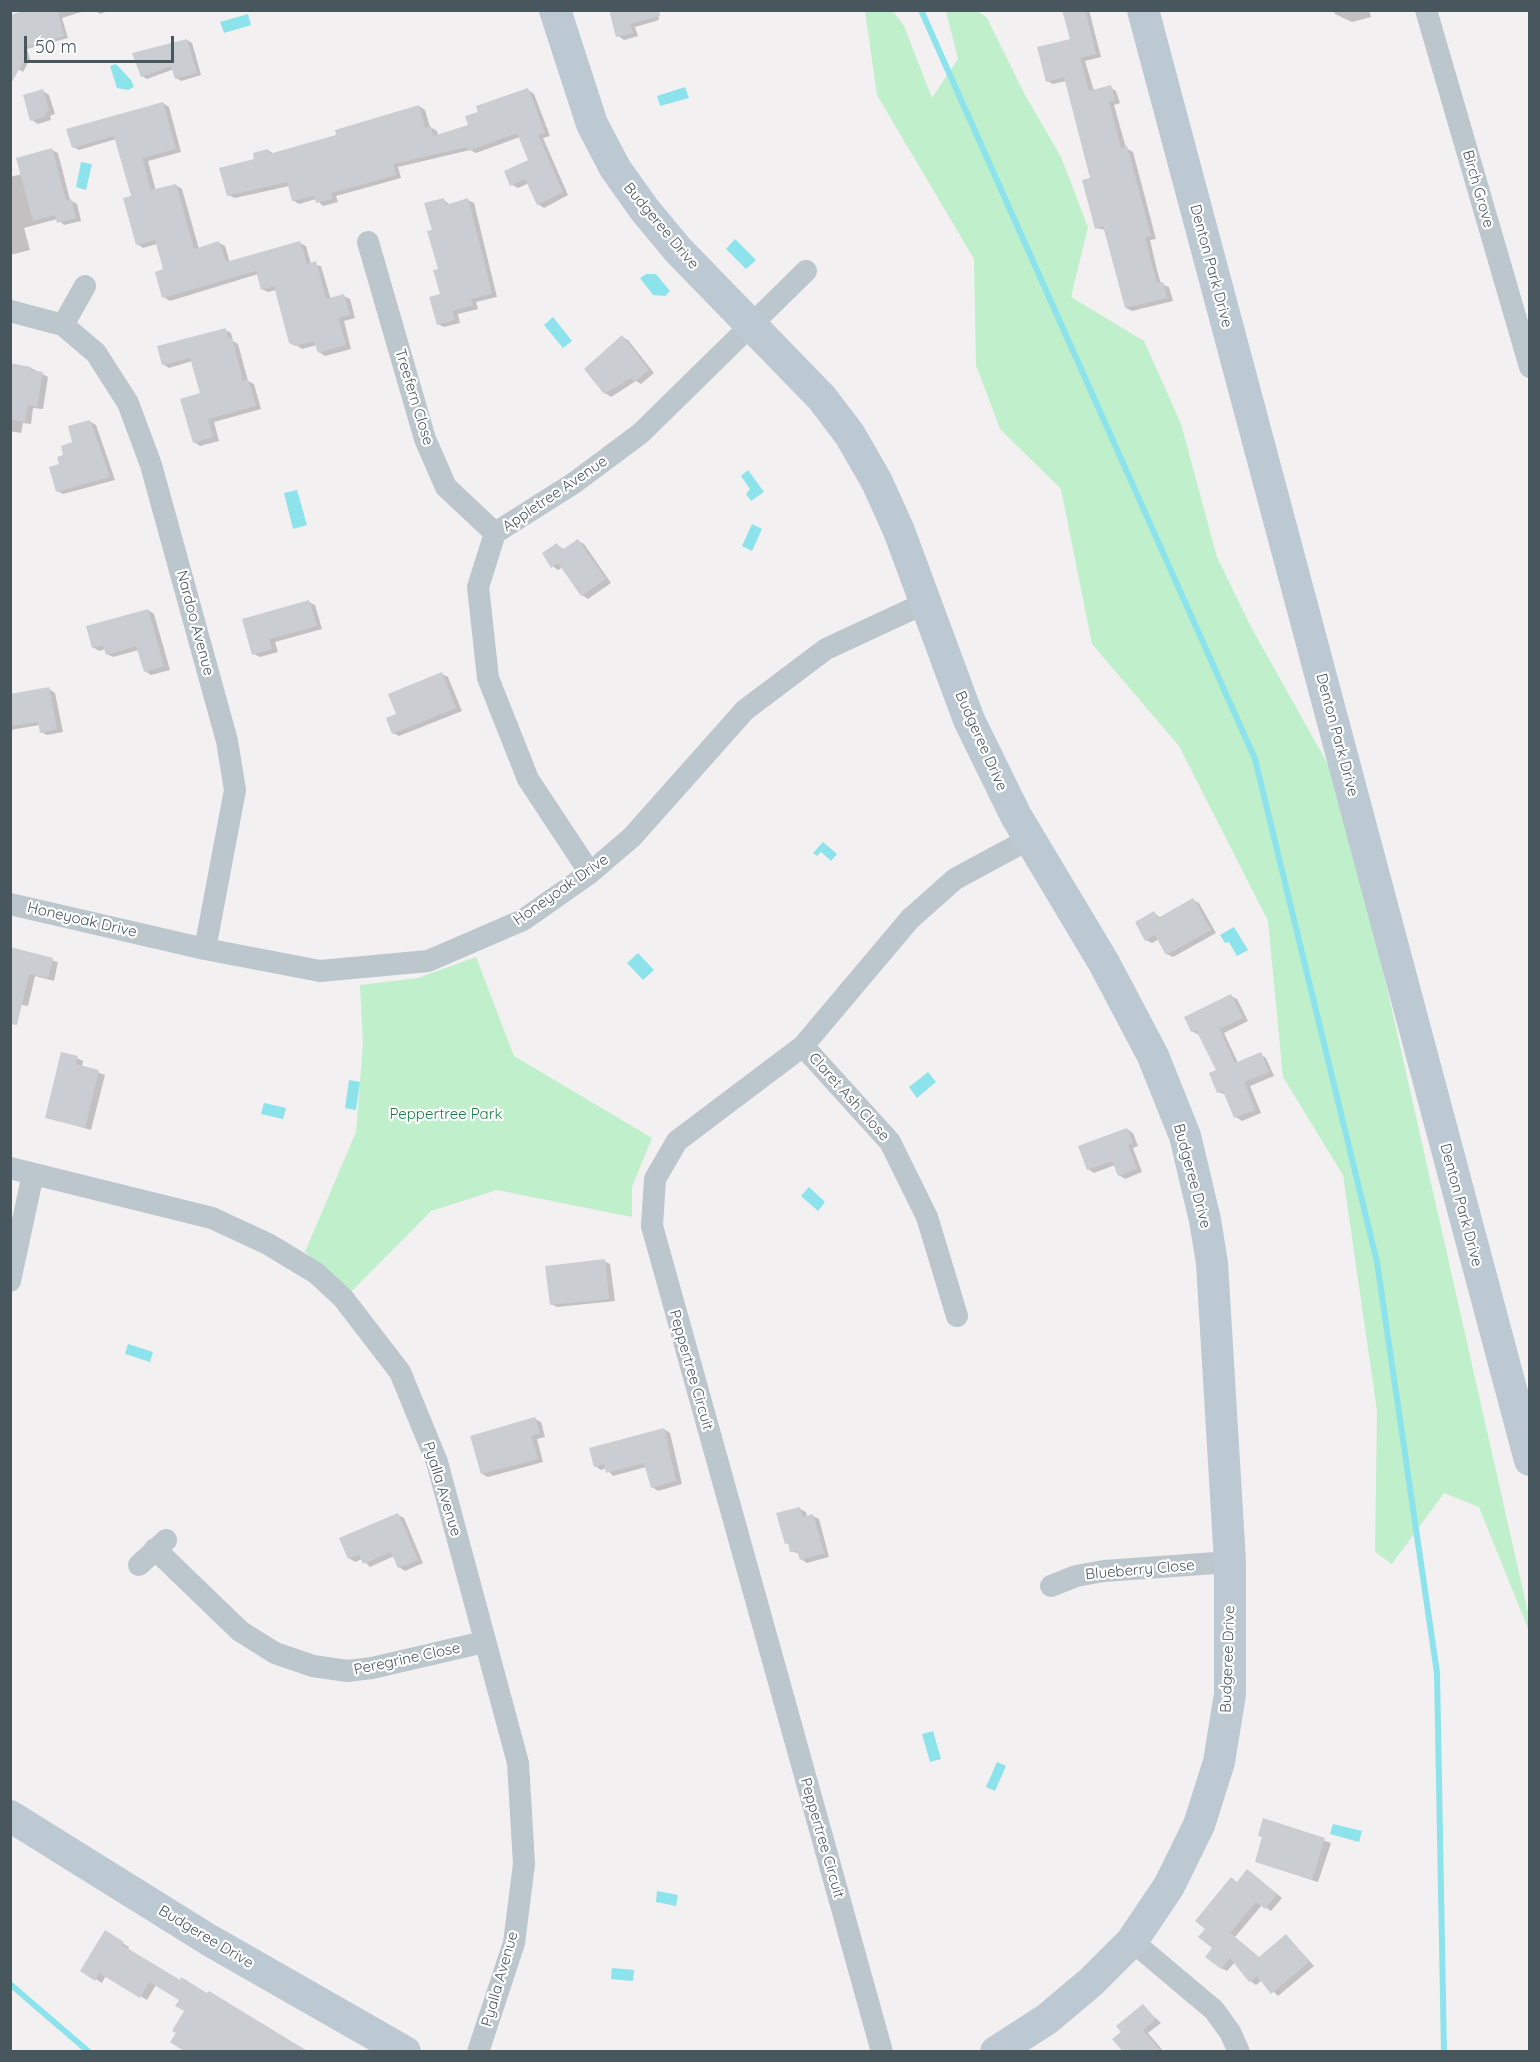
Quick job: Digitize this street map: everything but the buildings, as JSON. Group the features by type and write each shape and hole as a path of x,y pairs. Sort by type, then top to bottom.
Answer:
{"street":[{"name":"Budgeree Drive","path":"555,10 592,124 615,168 644,209 678,250 822,398 850,435 877,482 899,531 969,720 1029,839 1104,963 1153,1056 1185,1136 1211,1253 1230,1562 1230,1694 1219,1762 1199,1825 1169,1886 1132,1941 1091,1982 1047,2019 996,2052"},
{"name":"Denton Park Drive","path":"1143,10 1530,1460"},
{"name":"Birch Grove","path":"1426,10 1528,353"},
{"name":"Treefern Close","path":"368,242 425,439 446,487 495,533"},
{"path":"752,325 806,271"},
{"path":"63,325 85,286"},
{"name":"Nardoo Avenue","path":"10,311 63,325 96,353 128,403 151,465 227,741 235,790 205,949"},
{"name":"Appletree Avenue","path":"590,873 528,779 488,678 478,587 495,533 574,483 641,434 752,325"},
{"name":"Honeyoak Drive","path":"10,904 205,949 320,971 428,961 523,920 590,873 632,837 745,710 826,649 925,603"},
{"name":"Peppertree Circuit","path":"882,2052 652,1226 655,1179 677,1141 803,1046 910,919 956,879 1029,839"},
{"name":"Claret Ash Close","path":"803,1046 890,1142 927,1217 957,1316"},
{"name":"Pyalla Avenue","path":"10,1168 212,1218 268,1244 306,1267 343,1298 400,1372 436,1462 518,1763 524,1864 514,1943 478,2052"},
{"path":"10,1281 33,1174"},
{"name":"Peregrine Close","path":"139,1565 160,1544 240,1631 275,1653 313,1666 347,1671 372,1668 484,1642"},
{"name":"Blueberry Close","path":"1051,1586 1076,1576 1104,1571 1230,1562"},
{"name":"Budgeree Drive","path":"10,1816 209,1940 405,2052"},
{"path":"1132,1941 1214,2010 1230,2032 1239,2052"}],"green space":[{"path":"865,11 893,11 904,26 932,98 958,59 946,11 978,11 987,18 1024,93 1061,157 1088,227 1071,297 1144,341 1181,424 1217,557 1251,627 1330,768 1382,966 1529,1617 1529,1631 1479,1507 1444,1493 1392,1564 1375,1552 1377,1411 1343,1175 1283,1077 1268,921 1179,746 1092,644 1061,489 1000,429 976,365 974,259 877,95"},
{"name":"Peppertree Park","path":"476,957 514,1056 652,1138 632,1187 632,1217 497,1190 431,1211 351,1292 305,1252 356,1132 363,1044 360,985 418,978"}],"water":[{"path":"248,14 251,25 224,33 220,22"},
{"path":"116,64 131,80 134,87 128,90 117,88 110,66"},
{"path":"685,87 689,98 660,106 657,96"},
{"path":"81,162 92,164 86,190 76,187"},
{"path":"735,239 756,260 746,269 726,249"},
{"path":"646,274 656,274 670,291 665,296 653,295 640,278"},
{"path":"553,317 572,341 563,348 544,325"},
{"path":"748,470 764,492 751,501 746,494 750,489 741,476"},
{"path":"297,490 307,525 293,529 284,493"},
{"path":"752,524 762,529 752,551 742,546"},
{"path":"823,842 837,854 831,861 821,852 817,856 813,853"},
{"path":"1234,927 1248,950 1237,956 1229,942 1225,943 1220,935"},
{"path":"638,953 654,970 643,980 627,963"},
{"path":"928,1072 936,1082 917,1098 909,1087"},
{"path":"349,1080 360,1082 356,1110 345,1108"},
{"path":"264,1103 286,1108 283,1119 261,1114"},
{"path":"809,1187 825,1202 818,1211 801,1196"},
{"path":"128,1344 153,1352 150,1362 125,1354"},
{"path":"933,1731 941,1759 930,1762 922,1734"},
{"path":"997,1762 1006,1766 995,1791 986,1787"},
{"path":"1333,1824 1362,1831 1359,1842 1330,1834"},
{"path":"657,1891 678,1895 676,1906 656,1902"},
{"path":"612,1968 634,1970 633,1981 611,1979"}],"waterway":[{"path":"921,10 1255,759 1377,1262 1437,1673 1444,2052"},
{"path":"10,1984 89,2052"}]}
